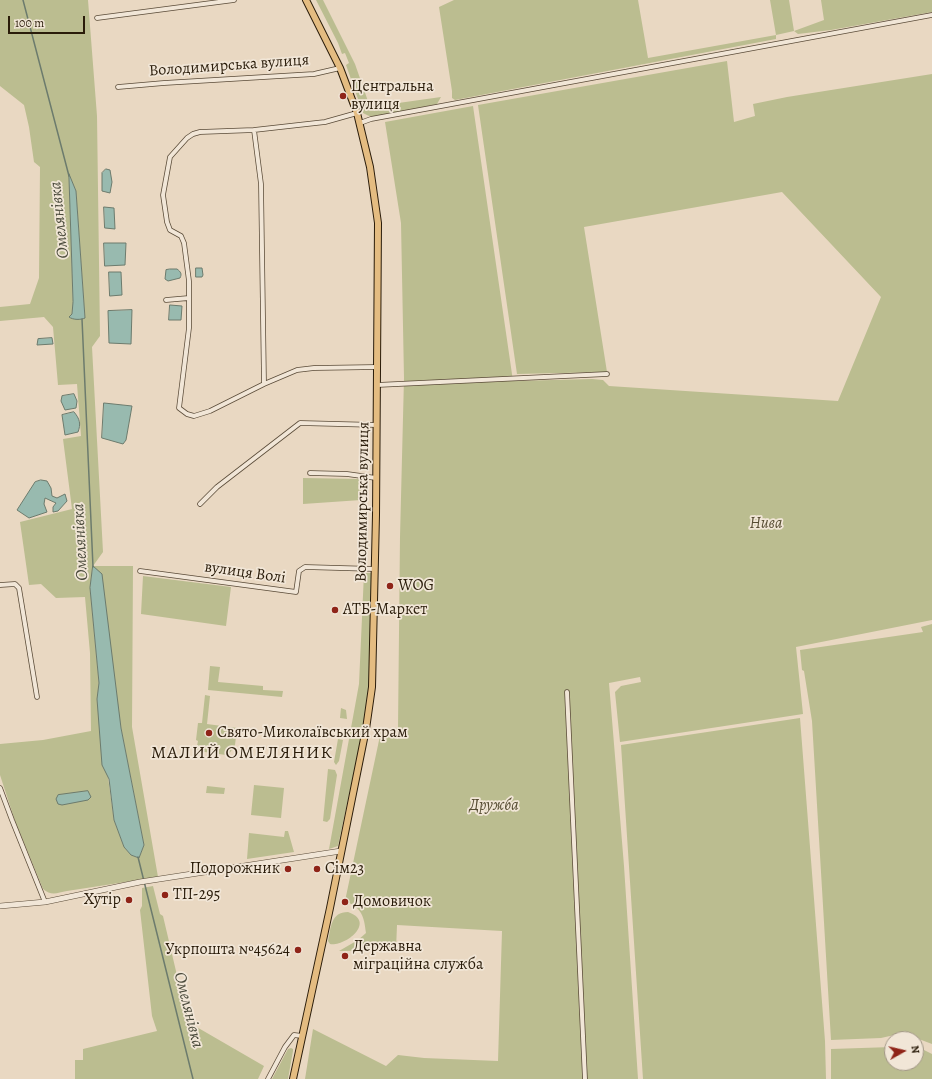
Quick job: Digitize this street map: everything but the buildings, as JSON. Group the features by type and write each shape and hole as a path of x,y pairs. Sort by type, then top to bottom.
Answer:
{"main road":[{"name":"Володимирська вулиця","path":"293,1079 366,729 372,687 377,425 378,223 370,167 357,113 340,68 306,0"}],"street":[{"path":"97,18 234,0"},
{"path":"360,123 379,118 932,15"},
{"name":"Володимирська вулиця","path":"118,87 314,74 340,68"},
{"path":"357,113 325,122 254,130 200,132 187,138 170,156 163,195 167,222 170,230 181,236 184,243 189,298 189,328 179,408 187,414 194,416 210,411 264,384 297,370 308,368 377,367"},
{"path":"254,130 261,184 264,384"},
{"path":"166,300 189,298"},
{"path":"377,384 607,374"},
{"path":"200,504 217,487 300,423 377,425"},
{"path":"310,473 347,474 376,478"},
{"name":"вулиця Волі","path":"140,571 296,592 299,571 304,567 375,569"},
{"path":"0,585 15,584 19,588 37,698"},
{"path":"567,692 585,1079"},
{"path":"0,788 45,902"},
{"path":"0,906 45,902 154,880 341,850"},
{"path":"268,1079 285,1047 294,1035 302,1036"}],"green space":[{"path":"0,0 88,0 97,116 100,336 92,347 103,552 93,566 133,566 132,727 158,877 54,893 49,893 43,889 15,821 0,775 0,744 43,740 91,731 90,653 85,597 56,598 41,584 29,585 20,522 72,509 63,439 81,436 77,384 58,385 53,327 44,317 0,321 0,307 30,304 39,278 40,167 34,162 24,105 0,86","holes":["69,175 76,191 85,318 69,317 72,314 73,302","93,566 121,728 144,845 139,858 131,855 124,847 114,820 97,699 99,683 90,588"]},
{"path":"316,0 323,0 355,64 370,107 441,97 437,104 376,117 363,113 346,65 349,63 345,53 342,54"},
{"path":"454,0 638,0 648,58 776,35 776,39 455,100 452,98 439,7"},
{"path":"770,0 789,0 794,31 776,35"},
{"path":"821,0 932,0 932,12 831,30 798,34 794,31 824,20"},
{"path":"727,61 734,122 755,116 753,104 787,97 932,74 932,620 796,647 803,714 620,742 615,692 621,686 641,682 640,677 609,683 624,866 638,1079 305,1079 313,1029 386,1066 398,1055 424,1058 498,1061 502,931 397,925 396,950 339,951 358,940 366,933 361,913 345,901 381,731 398,728 400,537 404,378 401,223 385,122 473,106 513,381 592,379 603,380 609,386 838,401 881,297 782,192 584,227 607,372 517,374 478,105"},
{"path":"303,478 361,479 361,500 303,504"},
{"path":"364,573 372,573 369,687 361,738 338,846 329,849 359,684"},
{"path":"143,576 231,587 226,626 141,614"},
{"path":"932,624 932,1044 924,1041 924,1031 884,1031 884,1037 881,1038 831,1040 812,721 804,671 802,670 800,650 923,632 921,627"},
{"path":"210,666 220,667 218,682 263,686 263,690 283,691 282,697 208,690"},
{"path":"205,695 210,696 207,724 237,728 235,745 229,754 226,755 198,751 195,749 198,741 196,740 198,723 202,723"},
{"path":"341,708 346,710 347,719 340,718"},
{"path":"800,718 825,1041 826,1079 643,1079 621,745"},
{"path":"338,739 343,740 339,761 336,765 334,762"},
{"path":"328,769 335,770 337,775 330,819 327,822 323,821"},
{"path":"254,785 284,788 281,818 251,815"},
{"path":"207,786 225,788 224,794 206,793"},
{"path":"285,831 288,831 294,852 247,859 249,833 284,837"},
{"path":"153,886 160,914 163,916 188,1022 264,1066 258,1079 75,1079 75,1060 83,1060 83,1049 157,1031 152,1016 140,910 142,906 142,888"},
{"path":"348,912 356,916 360,922 356,933 343,942 330,944 328,941 331,926 335,917 342,913"},
{"path":"884,1047 884,1071 924,1071 924,1050 932,1054 932,1079 831,1079 831,1049"},
{"path":"291,1048 293,1051 288,1079 272,1079 288,1049"}],"water":[{"path":"106,169 110,170 112,182 110,193 102,191 102,173"},
{"path":"69,174 76,191 85,318 79,319 69,317 72,314 73,302"},
{"path":"104,207 114,208 115,229 105,228"},
{"path":"104,243 126,243 125,265 105,266"},
{"path":"196,268 202,268 202,277 196,277"},
{"path":"177,269 181,274 180,278 168,281 165,279 166,270"},
{"path":"109,272 121,272 122,295 110,296"},
{"path":"170,305 182,306 181,320 169,320"},
{"path":"132,310 131,344 109,343 108,311"},
{"path":"52,338 53,344 37,345 38,339"},
{"path":"74,394 77,401 76,408 65,410 61,401 62,396"},
{"path":"104,403 132,406 126,440 123,444 102,438"},
{"path":"74,412 78,417 79,422 78,432 65,435 62,415"},
{"path":"41,480 47,481 51,488 52,496 57,498 65,494 67,501 58,511 53,512 53,507 56,503 45,498 44,504 47,512 29,518 17,510 35,482"},
{"path":"93,566 102,574 121,728 144,845 139,858 131,855 124,847 114,820 109,779 102,765 97,699 99,683 90,588"},
{"path":"88,791 91,797 88,800 62,805 58,804 56,799 58,795"}],"waterway":[{"name":"Омелянівка","path":"23,0 69,176"},
{"name":"Омелянівка","path":"82,319 93,567"},
{"name":"Омелянівка","path":"138,857 193,1079"}],"place":[{"name":"Центральна вулиця","path":"343,96"},
{"name":"WOG","path":"390,586"},
{"name":"АТБ-Маркет","path":"335,610"},
{"name":"Свято-Миколаївський храм","path":"209,733"},
{"name":"Подорожник","path":"288,869"},
{"name":"Сім23","path":"317,869"},
{"name":"ТП-295","path":"165,895"},
{"name":"Хутір","path":"129,900"},
{"name":"Домовичок","path":"345,902"},
{"name":"Укрпошта №45624","path":"298,950"},
{"name":"Державна міграційна служба","path":"345,956"}],"district":[{"name":"МАЛИЙ ОМЕЛЯНИК","path":"242,754"}],"park label":[{"name":"Нива","path":"766,524"},
{"name":"Дружба","path":"494,806"}]}
